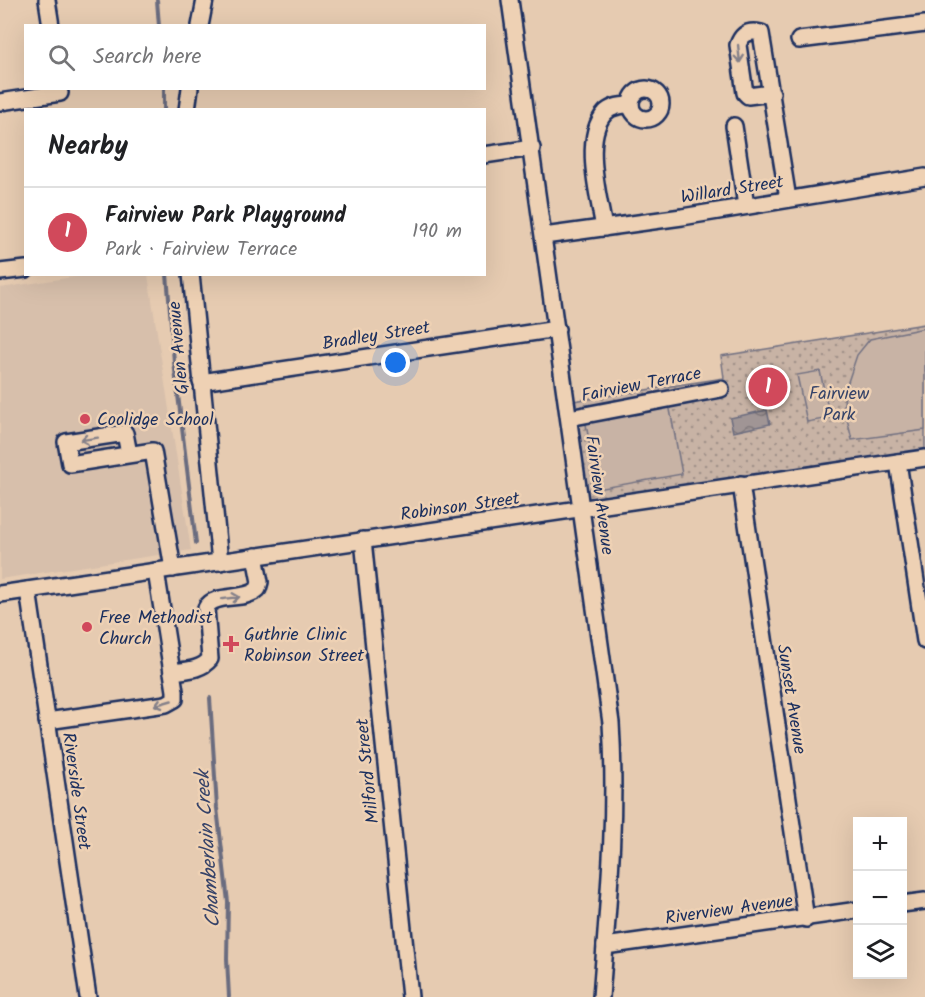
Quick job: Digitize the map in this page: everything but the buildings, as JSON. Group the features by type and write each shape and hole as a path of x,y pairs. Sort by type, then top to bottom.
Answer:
{"street":[{"path":"47,0 51,24"},
{"path":"200,24 205,0"},
{"name":"Fairview Avenue","path":"510,0 611,723 614,765 613,829 601,997"},
{"path":"799,40 925,24"},
{"path":"187,108 190,90"},
{"path":"0,102 60,91 62,108"},
{"path":"772,93 788,200"},
{"path":"604,228 593,140 597,125 606,111 620,105 631,105"},
{"path":"734,126 746,207"},
{"path":"486,155 532,148"},
{"name":"Willard Street","path":"544,236 746,207 925,177"},
{"path":"0,272 24,269"},
{"name":"Glen Avenue","path":"191,276 220,562"},
{"name":"Bradley Street","path":"201,382 557,328"},
{"name":"Fairview Terrace","path":"569,418 721,389"},
{"path":"129,454 153,451 173,568"},
{"name":"Robinson Street","path":"0,594 925,458"},
{"path":"898,462 925,641"},
{"name":"Sunset Avenue","path":"741,484 806,919"},
{"name":"Milford Street","path":"363,540 410,997"},
{"path":"172,672 205,665 210,658 206,608 208,603 248,596 258,589 260,582 255,556"},
{"path":"47,721 166,704 175,699 156,571"},
{"name":"Riverside Street","path":"28,590 88,997"},
{"path":"907,903 925,901"},
{"name":"Riverview Avenue","path":"605,946 853,911"}],"shaded area":[{"name":"Coolidge School","path":"80,276 148,276 191,550 0,579 0,288"}],"green space":[{"name":"Fairview Park","path":"925,324 925,458 581,508 567,402 724,378 721,356"},
{"path":"925,328 925,430 852,440 844,406 845,391 857,355 870,339"},
{"path":"820,371 830,418 807,422 797,375"},
{"path":"669,404 682,474 598,489 585,419"}],"water":[{"path":"767,410 770,424 733,432 730,418"}],"waterway":[{"name":"Chamberlain Creek","path":"157,0 159,24"},
{"name":"Chamberlain Creek","path":"164,90 164,108"},
{"name":"Chamberlain Creek","path":"167,276 174,362 196,543"},
{"name":"Chamberlain Creek","path":"210,698 217,808 228,902 229,997"}],"place":[{"name":"Fairview Park Playground","path":"768,387"},
{"name":"Coolidge School","path":"85,419"},
{"name":"Free Methodist Church","path":"87,627"},
{"name":"Guthrie Clinic Robinson Street","path":"231,644"}]}
